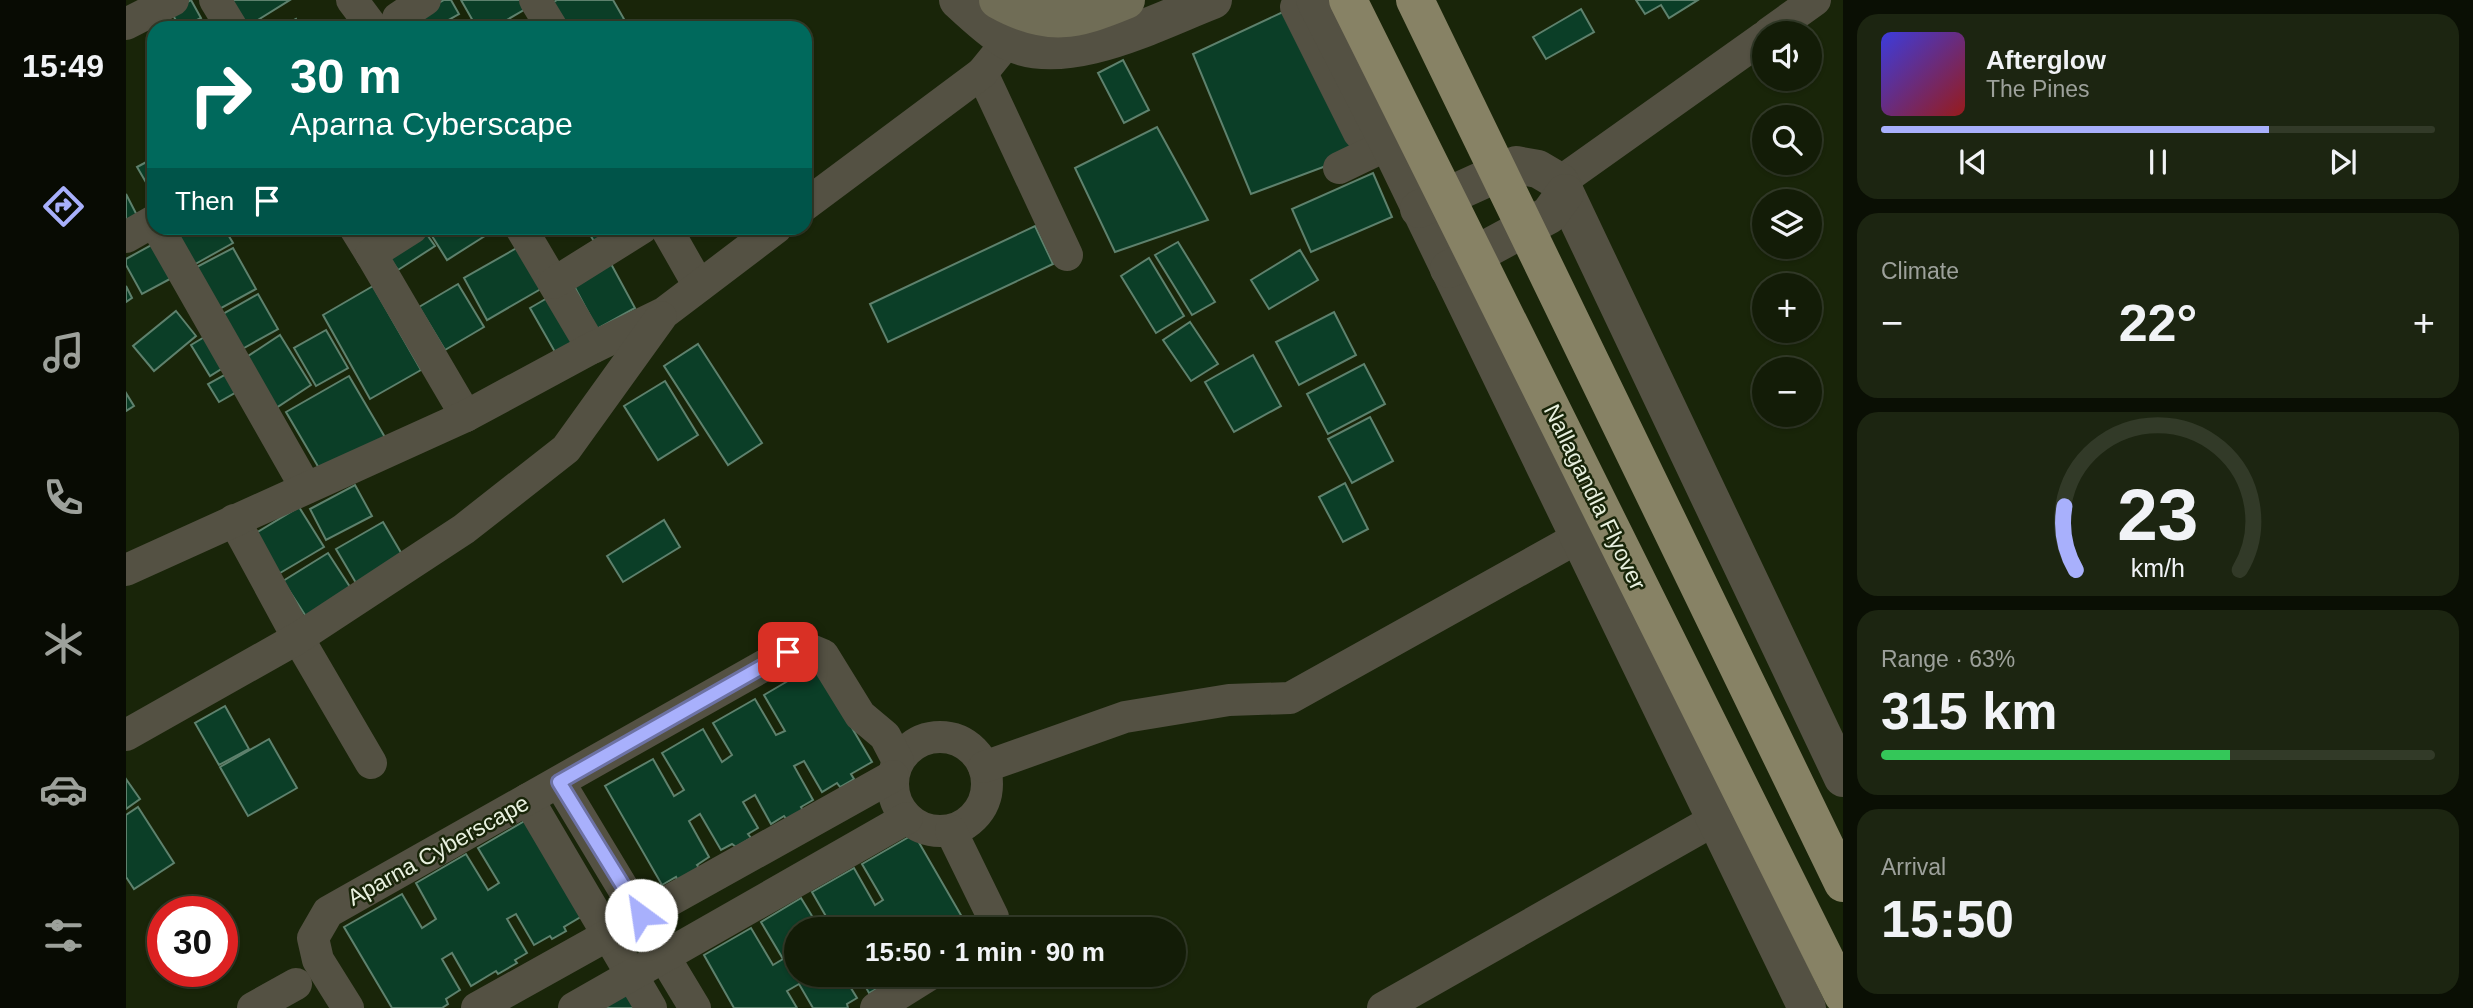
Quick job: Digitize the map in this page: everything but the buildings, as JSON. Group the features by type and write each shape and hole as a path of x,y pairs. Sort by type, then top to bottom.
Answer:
{"main road":[{"path":"998,0 1019,12 1049,20 1081,17 1126,0"},
{"name":"Nallagandla Flyover","path":"1348,0 1843,995"},
{"path":"1415,0 1843,883"}],"street":[{"path":"126,24 173,0"},
{"path":"215,0 228,21"},
{"path":"352,0 383,21"},
{"path":"397,21 425,0"},
{"path":"535,0 548,21"},
{"path":"958,0 1008,41 1037,51 1057,51 1108,41 1213,0"},
{"path":"1786,21 1815,0"},
{"path":"1305,3 1385,137 1807,1008"},
{"path":"812,200 982,72 1008,41"},
{"path":"1449,269 1549,215 1563,188 1752,46"},
{"path":"982,72 1067,255"},
{"path":"1339,168 1385,137"},
{"path":"1419,209 1516,165 1538,169 1563,188 1843,778"},
{"path":"126,237 147,225"},
{"path":"162,235 306,488"},
{"path":"386,235 363,241 466,415"},
{"path":"525,235 592,348"},
{"path":"554,283 631,235"},
{"path":"670,235 699,286"},
{"path":"126,570 466,415 664,313 767,235"},
{"path":"126,735 298,638 464,529 566,449 664,313"},
{"path":"234,520 298,638 371,763"},
{"path":"984,767 1125,717 1229,700 1290,698 1578,537"},
{"name":"Aparna Cyberscape","path":"348,1008 318,960 313,938 328,912 788,652 806,648 823,655 860,715 884,736 895,769"},
{"path":"934,737 950,737 964,743 976,753 984,767 987,783 985,799 978,813 966,824 951,831 928,830 907,818 897,806 892,791 895,769 907,749 920,741 934,737"},
{"path":"477,1008 895,769"},
{"path":"559,782 695,1008"},
{"path":"528,799 652,1008"},
{"path":"574,1008 907,818"},
{"path":"1383,1008 1716,818"},
{"path":"951,831 993,917"},
{"path":"253,1008 296,984"},
{"path":"876,1008 910,987"}],"route":[{"path":"641,915 559,782 788,652"}]}
